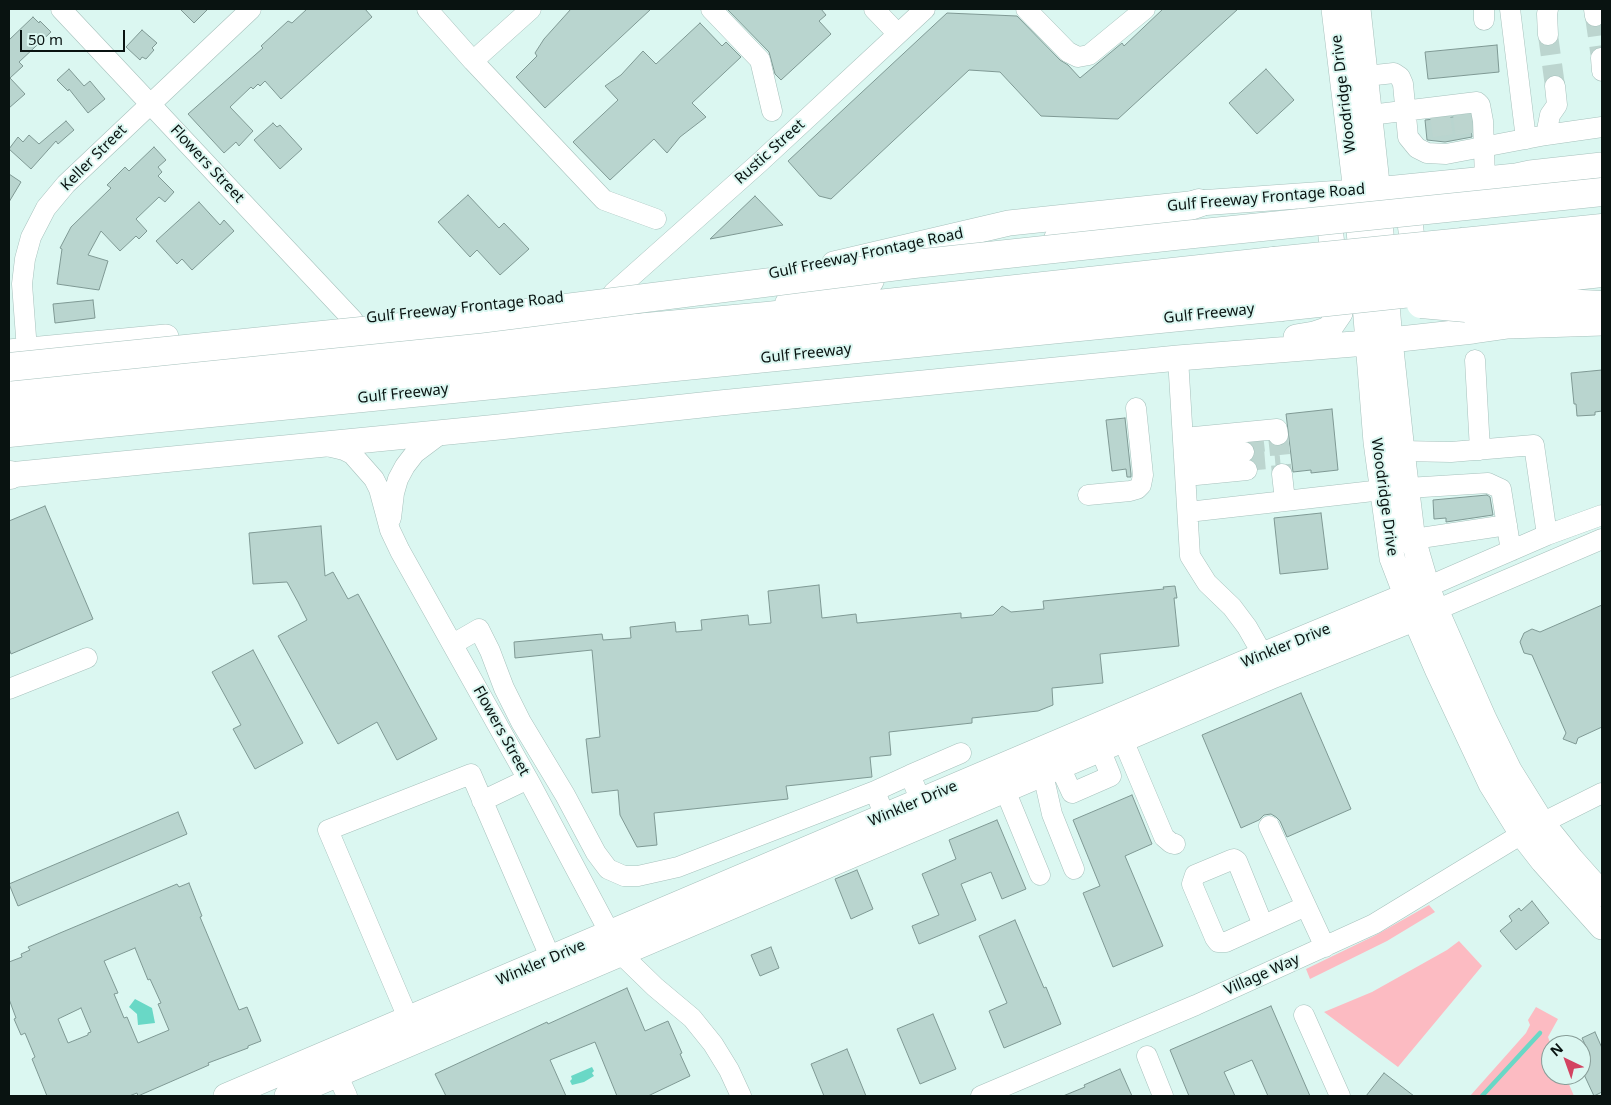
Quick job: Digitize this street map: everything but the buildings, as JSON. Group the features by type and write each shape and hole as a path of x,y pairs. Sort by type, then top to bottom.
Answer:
{"highway":[{"path":"15,357 479,319 914,264 1602,192"},
{"path":"767,316 814,292 1160,216 1200,203"},
{"name":"Gulf Freeway","path":"1467,287 1602,228"},
{"name":"Gulf Freeway","path":"9,385 767,316 1277,284 1467,287 1602,254"},
{"name":"Gulf Freeway","path":"9,413 1277,284 1367,298 1602,273"},
{"path":"1555,278 1602,279"},
{"name":"Gulf Freeway","path":"9,433 1277,284"},
{"path":"1467,287 1561,303 1602,304"}],"main road":[{"name":"Woodridge Drive","path":"1334,9 1367,191 1378,341 1382,490 1392,558 1421,603 1484,719 1505,762 1543,861 1602,927"},
{"name":"Woodridge Drive","path":"1358,9 1370,115 1367,191"},
{"name":"Gulf Freeway Frontage Road","path":"15,357 700,282 756,278 824,266 1009,223 1200,203 1367,191 1602,165"},
{"path":"1467,287 1445,327 1434,323 1421,307 1410,223 1416,212 1427,204 1452,194 1497,186 1516,176"},
{"path":"1181,358 1196,351 1314,334 1329,329 1340,313 1330,228 1326,221 1320,214 1309,207 1296,204 1270,205 1260,199"},
{"path":"1467,287 1526,324 1602,323"},
{"path":"9,475 720,403 1181,358 1378,341 1467,287"},
{"name":"Woodridge Drive","path":"1378,341 1402,451 1421,603"},
{"name":"Winkler Drive","path":"287,1096 342,1085 615,944 851,843 1123,740 1214,688 1421,603"},
{"name":"Winkler Drive","path":"851,843 885,816 921,801 1029,775 1174,693 1214,688"},
{"path":"1123,740 1123,731 1130,725 1151,716 1174,693"},
{"name":"Woodridge Drive","path":"1531,828 1602,894"},
{"name":"Winkler Drive","path":"226,1096 551,959 615,944"}],"street":[{"name":"Flowers Street","path":"61,9 352,320"},
{"name":"Keller Street","path":"15,357 25,259 31,237 46,208 66,184 251,9"},
{"path":"427,9 473,61 604,200 656,219"},
{"path":"473,61 530,9"},
{"path":"711,9 760,60 772,111"},
{"path":"874,9 898,34"},
{"name":"Rustic Street","path":"613,293 752,169 925,9"},
{"path":"1026,9 1068,52 1078,56 1089,55 1145,9"},
{"path":"1510,9 1536,137"},
{"path":"1548,9 1548,35"},
{"path":"1366,76 1394,73 1400,77 1403,84 1408,137 1417,148 1428,153 1602,127"},
{"path":"1536,137 1550,116 1556,95 1574,131"},
{"path":"1370,115 1406,110 1440,111 1462,109 1477,102 1480,105 1483,121 1472,146 1484,179"},
{"path":"1181,358 1190,556 1207,583 1247,626 1267,665"},
{"path":"1475,360 1480,450"},
{"path":"1088,495 1130,491 1141,485 1143,475 1136,408"},
{"path":"1185,458 1277,429 1278,434"},
{"path":"390,530 394,493 398,479 405,466 415,453 443,432"},
{"name":"Flowers Street","path":"319,445 344,450 352,454 366,469 379,490 390,530 400,551 528,779 615,944 655,987 692,1018 714,1044 741,1096"},
{"path":"1402,451 1451,452 1534,445 1546,535"},
{"path":"1185,458 1245,457"},
{"path":"1282,474 1286,502"},
{"path":"1406,488 1488,484 1501,489 1511,551"},
{"path":"1188,512 1382,490"},
{"name":"Winkler Drive","path":"1421,603 1511,551 1546,535 1602,515"},
{"path":"1414,538 1507,525"},
{"name":"Winkler Drive","path":"1421,603 1602,539"},
{"path":"453,644 479,629 490,651 504,688 596,853 608,869 624,876 646,874 678,867 874,791 961,753"},
{"path":"9,689 87,658"},
{"path":"1123,740 1164,837 1175,844"},
{"path":"408,1018 328,830 471,774 551,959"},
{"path":"910,775 921,801"},
{"path":"1029,775 1052,814 1074,869"},
{"path":"1029,775 1040,875"},
{"path":"482,801 528,779"},
{"path":"874,791 885,816"},
{"name":"Village Way","path":"981,1096 1196,1005 1374,924 1531,828 1602,793"},
{"path":"1269,826 1325,947"},
{"path":"573,866 596,853"},
{"path":"1262,925 1306,906"},
{"path":"1304,1015 1340,1096"},
{"path":"327,1052 342,1085"},
{"path":"1147,1056 1163,1096"}],"shaded area":[{"path":"1429,905 1435,912 1387,941 1310,979 1306,969 1376,935"},
{"path":"1459,941 1482,966 1398,1067 1324,1012 1372,992 1447,950"},
{"path":"135,999 152,1008 155,1023 138,1025 137,1014 129,1007"},
{"path":"1536,1007 1558,1019 1549,1035 1541,1035 1541,1085 1569,1085 1574,1096 1470,1096 1526,1033 1530,1025 1528,1020"},
{"path":"592,1067 594,1076 584,1082 572,1085 570,1081 572,1079 571,1076"}],"waterway":[{"path":"1482,1096 1540,1033"}],"tunnel":[{"path":"1595,16 1601,58"},
{"path":"1548,35 1555,86"},
{"path":"1463,114 1466,140"},
{"path":"1440,116 1444,143"},
{"path":"1278,435 1282,474"},
{"path":"1244,444 1278,440"},
{"path":"1245,461 1280,458"}]}
